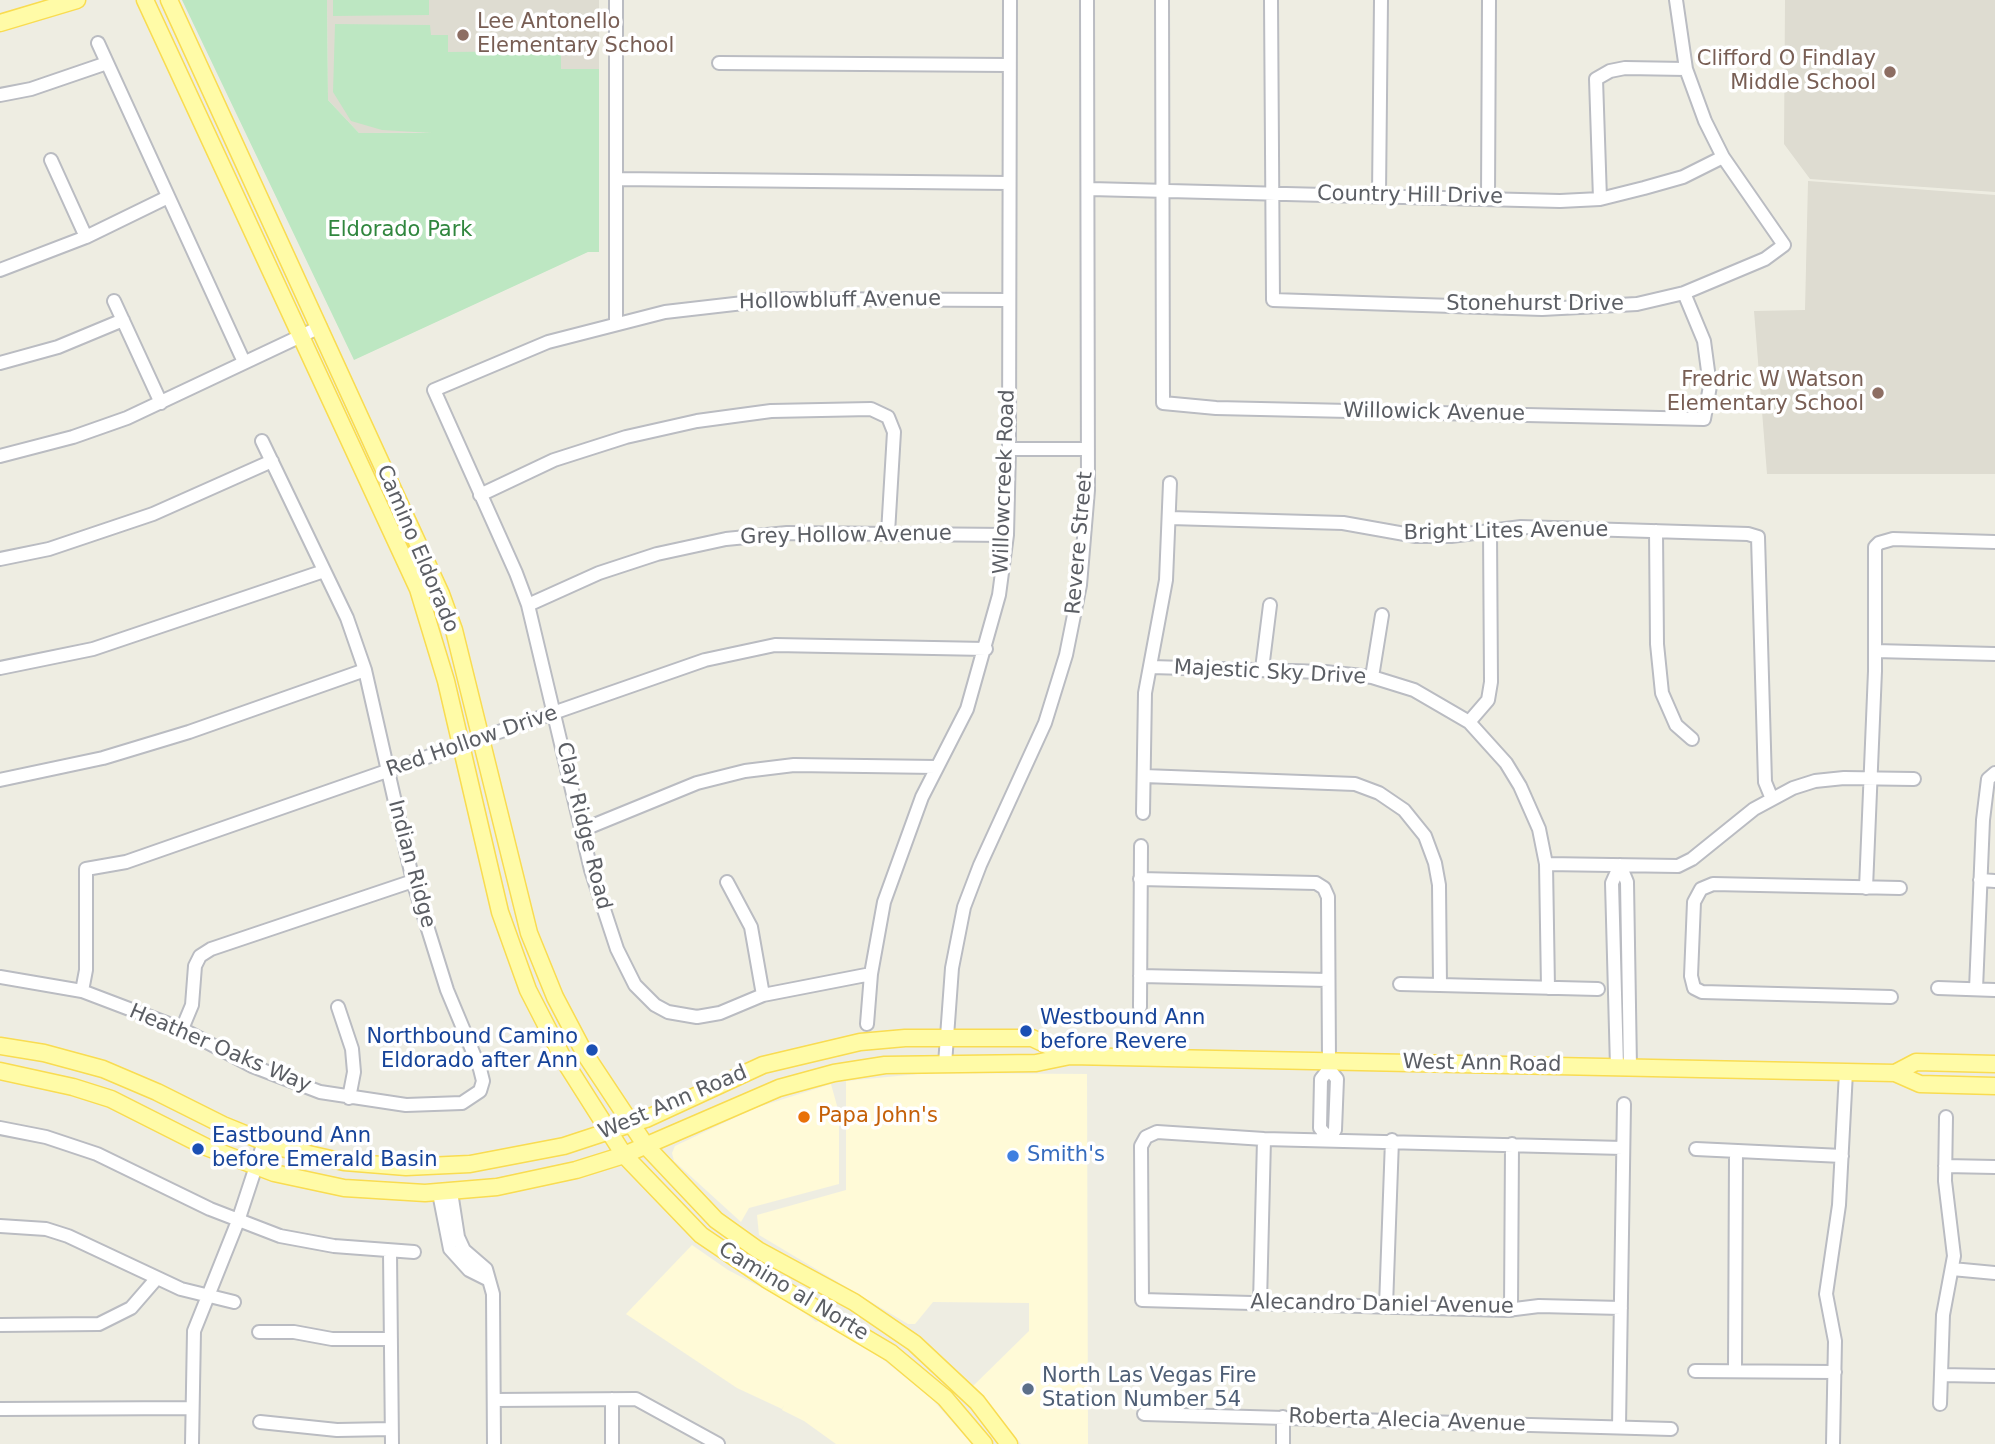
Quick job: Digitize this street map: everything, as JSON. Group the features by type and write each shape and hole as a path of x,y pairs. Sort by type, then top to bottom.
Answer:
{"main road":[{"path":"0,23 77,0"},
{"name":"Camino Eldorado","path":"145,0 418,589 438,651 491,878 512,951 565,1062 609,1132"},
{"name":"Camino Eldorado","path":"169,0 441,594 454,630 520,901 540,961 580,1044 646,1146"},
{"name":"West Ann Road","path":"0,1046 65,1058 112,1073 264,1142 344,1162 424,1167 495,1160 609,1132 630,1125 735,1076 781,1059 871,1041 947,1037 1032,1038 1070,1055"},
{"name":"West Ann Road","path":"0,1071 63,1084 111,1099 206,1147 256,1167 309,1182 344,1188 445,1192 540,1178 624,1155 744,1101 795,1082 866,1067 1036,1063 1070,1055 1329,1065 1623,1067 1895,1073 1920,1084 1995,1086"},
{"name":"West Ann Road","path":"1895,1073 1916,1062 1995,1064"},
{"name":"Camino al Norte","path":"609,1132 624,1155 701,1235 738,1262 864,1334 917,1372 961,1416 984,1444"},
{"name":"Camino al Norte","path":"646,1146 716,1220 749,1245 882,1320 933,1358 977,1402 1009,1444"},
{"path":"738,1262 766,1268 796,1284 814,1289 824,1286"},
{"path":"815,1306 828,1301 866,1321 882,1320"}],"street":[{"path":"616,0 616,322"},
{"name":"Willowcreek Road","path":"867,1024 871,974 884,902 902,843 936,766 967,709 999,595 1007,535 1009,449 1010,0"},
{"name":"Revere Street","path":"945,1064 952,968 964,907 980,865 1035,747 1066,655 1084,551 1088,449 1090,189 1087,0"},
{"path":"1162,0 1162,191"},
{"path":"1271,0 1271,194"},
{"path":"1379,195 1381,0"},
{"path":"1488,197 1489,0"},
{"path":"1676,0 1686,69 1705,121 1723,157"},
{"path":"98,43 244,362"},
{"path":"719,62 1009,65"},
{"path":"0,95 31,89 107,63"},
{"path":"1600,198 1596,79 1625,68 1686,69"},
{"name":"Country Hill Drive","path":"1090,189 1488,197 1560,201 1600,198 1683,177 1723,157"},
{"name":"Stonehurst Drive","path":"1271,194 1273,300 1554,309 1637,304 1684,293 1766,260 1784,245 1723,157"},
{"path":"51,160 86,237"},
{"path":"616,179 1009,183"},
{"name":"Willowick Avenue","path":"1162,191 1163,403 1216,408 1704,419 1710,386 1704,341 1684,293"},
{"path":"0,269 86,237 168,197"},
{"name":"Hollowbluff Avenue","path":"434,390 518,353 616,322 710,305 778,299 1009,300"},
{"path":"114,301 161,403"},
{"path":"0,363 58,346 123,320"},
{"path":"0,456 73,438 161,403 320,327"},
{"name":"Clay Ridge Road","path":"434,390 528,605 602,907 617,949 635,985 646,997 668,1012 697,1017 720,1013 763,995 871,974"},
{"path":"480,495 554,460 626,438 696,421 771,411 871,408 888,417 894,432 888,533"},
{"name":"Indian Ridge","path":"262,442 347,618 365,670 386,772 413,881 447,990 480,1069 483,1080 480,1091"},
{"path":"1009,449 1088,449"},
{"path":"0,559 49,549 153,514 272,461"},
{"path":"1143,813 1145,693 1166,580 1170,483"},
{"name":"Bright Lites Avenue","path":"1170,518 1343,523 1416,536 1451,536 1521,527 1758,537 1766,782 1772,799"},
{"path":"1469,722 1488,699 1491,682 1490,530"},
{"path":"1656,531 1657,644 1662,693 1676,725 1692,739"},
{"name":"Grey Hollow Avenue","path":"528,605 657,554 726,539 787,533 1007,535"},
{"path":"1866,888 1875,651 1873,561 1879,542 1893,539 1995,542"},
{"path":"0,668 93,649 324,571"},
{"path":"1262,669 1270,605"},
{"path":"1372,677 1382,615"},
{"name":"Red Hollow Drive","path":"82,991 86,970 86,869 126,862 461,748 666,671 775,645 986,649"},
{"path":"1875,651 1995,654"},
{"name":"Majestic Sky Drive","path":"1151,667 1262,669 1372,677 1414,690 1469,722 1506,763 1520,786 1539,829 1546,864 1548,988"},
{"path":"0,780 103,758 190,733 365,670"},
{"path":"582,830 697,783 745,771 793,765 936,766"},
{"path":"1976,989 1983,820 1987,779 1993,774"},
{"path":"1144,776 1314,780 1355,784 1379,793 1404,810 1425,836 1435,863 1439,884 1440,985"},
{"path":"1546,864 1678,866 1692,859 1754,809 1815,781 1914,779"},
{"path":"1140,1007 1141,846"},
{"path":"1620,865 1612,883 1623,1067"},
{"path":"1140,879 1316,883 1324,888 1328,897 1329,1065 1337,1079 1335,1130 1329,1139"},
{"path":"1980,880 1995,881"},
{"path":"182,1029 192,1005 194,966 200,956 211,949 413,881"},
{"path":"727,883 751,927 763,995"},
{"path":"1891,997 1708,994 1694,988 1690,966 1694,902 1700,889 1713,884 1900,888"},
{"path":"1140,976 1328,980"},
{"name":"Heather Oaks Way","path":"0,977 23,978 82,991 182,1029 252,1066 320,1092 405,1105 461,1103 480,1091"},
{"path":"1400,984 1598,989"},
{"path":"1938,988 1995,990"},
{"path":"338,1007 352,1049 354,1072 349,1098"},
{"path":"1833,1444 1834,1330 1826,1294 1839,1213 1846,1072"},
{"path":"1619,1427 1624,1104"},
{"path":"1940,1404 1942,1315 1954,1246 1945,1166 1946,1117"},
{"path":"0,1128 47,1137 97,1154 239,1221 280,1236 334,1246 414,1252"},
{"name":"Alecandro Daniel Avenue","path":"1264,1139 1157,1132 1146,1137 1141,1146 1142,1300 1511,1310 1539,1306 1621,1308"},
{"path":"1260,1303 1264,1139 1392,1140 1623,1148"},
{"path":"1386,1306 1392,1140"},
{"path":"192,1444 191,1348 194,1331 239,1221 264,1142"},
{"path":"1511,1310 1512,1144"},
{"path":"1696,1149 1842,1156"},
{"path":"1735,1370 1736,1151"},
{"path":"1945,1166 1995,1167"},
{"path":"445,1192 450,1249 469,1270 489,1280 493,1294 494,1444"},
{"path":"0,1226 46,1229 68,1236 206,1298 234,1302"},
{"path":"390,1252 391,1444"},
{"path":"1952,1269 1995,1273"},
{"path":"0,1325 99,1324 131,1308 157,1278"},
{"path":"259,1332 294,1332 332,1339 391,1339"},
{"path":"1695,1371 1835,1372"},
{"path":"1941,1375 1995,1376"},
{"path":"612,1399 612,1444"},
{"path":"494,1400 636,1399 718,1444"},
{"path":"0,1409 192,1408"},
{"name":"Roberta Alecia Avenue","path":"1144,1414 1671,1429"},
{"path":"1283,1417 1283,1444"},
{"path":"260,1422 337,1430 391,1429"}],"shaded area":[{"name":"Lee Antonello Elementary School","path":"327,0 599,0 599,132 359,133 328,100"},
{"name":"Clifford O Findlay Middle School","path":"1785,0 1995,0 1995,192 1810,179 1784,144"},
{"name":"Fredric W Watson Elementary School","path":"1808,181 1995,195 1995,474 1767,474 1754,311 1805,310"},
{"path":"928,1073 1087,1074 1088,1444 1021,1444 973,1386 1029,1331 1029,1303 933,1302 915,1324 908,1324 759,1235 757,1215 846,1190 846,1081"},
{"path":"831,1084 839,1113 839,1184 749,1208 741,1222 674,1161 672,1153 675,1146 755,1108"},
{"path":"692,1245 728,1270 793,1304 816,1322 823,1320 860,1341 931,1398 972,1444 836,1444 804,1421 782,1410 784,1405 782,1409 737,1388 626,1314"}],"green space":[{"name":"Eldorado Park","path":"182,0 327,0 328,100 359,133 432,133 382,130 351,121 333,92 335,24 430,25 431,35 448,35 448,52 561,51 561,69 599,69 599,252 588,252 354,360"},
{"path":"333,0 429,0 429,15 333,16"}],"place":[{"name":"Lee Antonello Elementary School","path":"463,35"},
{"name":"Clifford O Findlay Middle School","path":"1890,72"},
{"name":"Fredric W Watson Elementary School","path":"1878,393"},
{"name":"Westbound Ann before Revere","path":"1026,1031"},
{"name":"Northbound Camino Eldorado after Ann","path":"592,1050"},
{"name":"Papa John's","path":"804,1117"},
{"name":"Eastbound Ann before Emerald Basin","path":"198,1149"},
{"name":"Smith's","path":"1013,1156"},
{"name":"North Las Vegas Fire Station Number 54","path":"1028,1389"}]}
